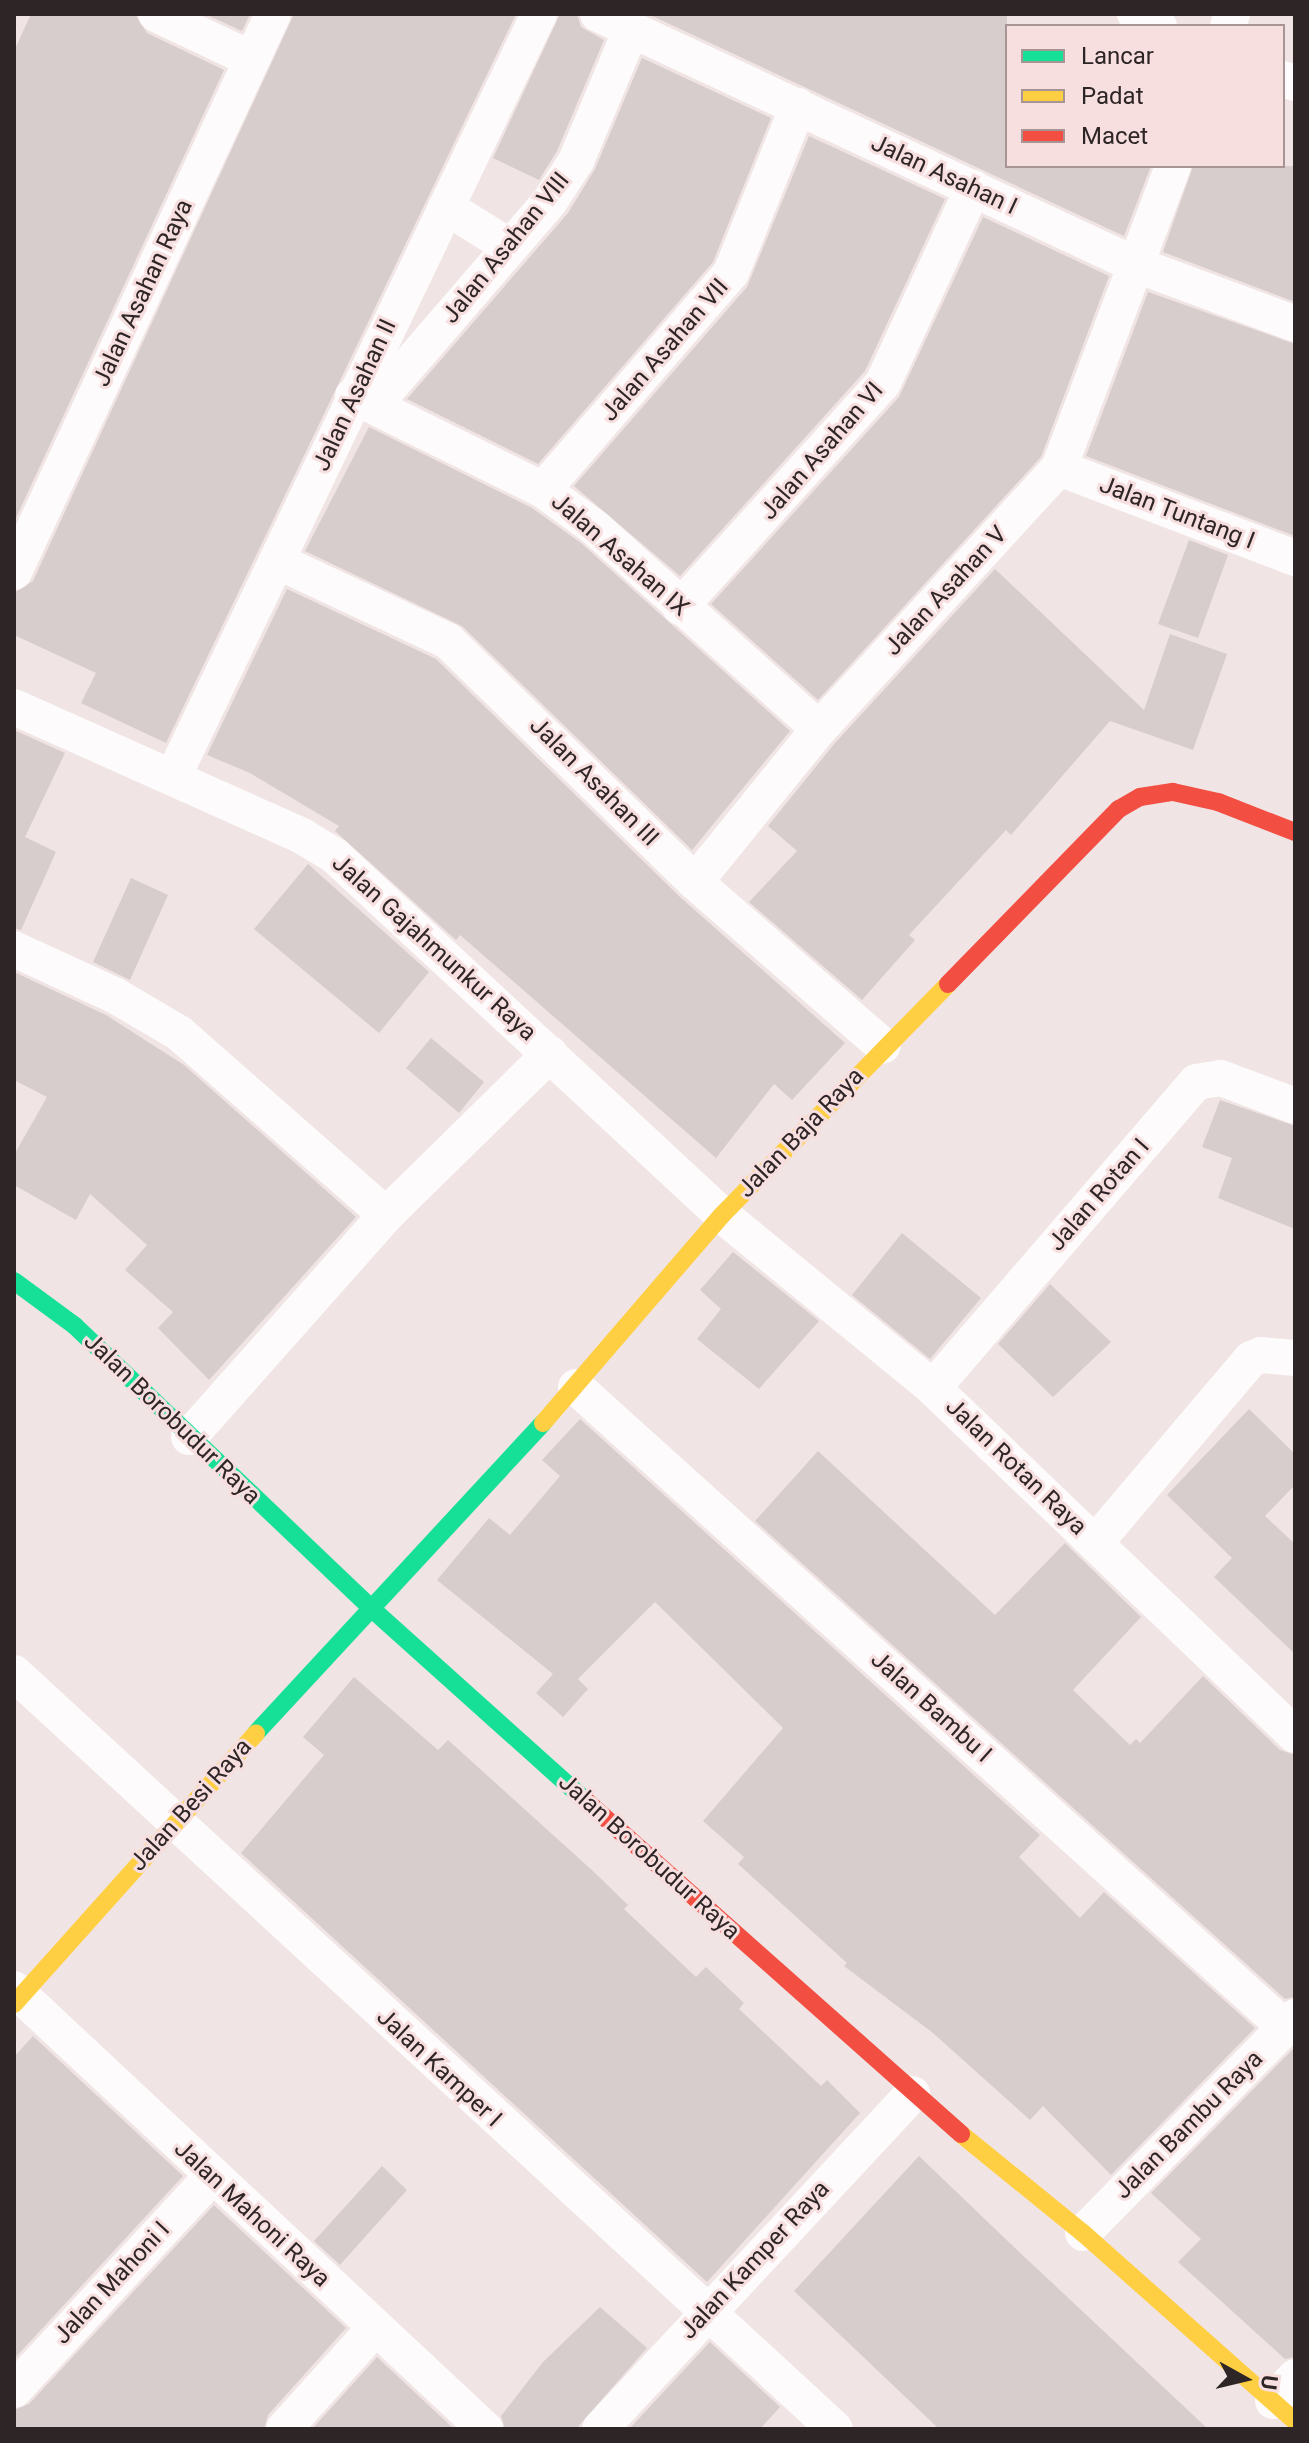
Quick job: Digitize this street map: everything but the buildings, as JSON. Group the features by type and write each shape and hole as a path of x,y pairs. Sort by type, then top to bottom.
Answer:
{"street":[{"path":"156,14 251,59"},
{"name":"Jalan Asahan Raya","path":"14,572 273,14"},
{"name":"Jalan Asahan II","path":"173,777 277,561 364,401 446,207 539,14"},
{"name":"Jalan Asahan I","path":"598,14 1134,264 1295,324"},
{"path":"1135,14 1155,24"},
{"name":"Jalan Asahan VIII","path":"364,401 510,247 576,161 631,30"},
{"name":"Jalan Asahan VII","path":"543,490 731,273 798,106"},
{"name":"Jalan Asahan V","path":"695,882 819,729 1059,468 1172,168"},
{"name":"Jalan Asahan VI","path":"680,607 883,383 973,188"},
{"path":"446,207 510,247"},
{"name":"Jalan Asahan IX","path":"364,401 543,490 594,527 819,729"},
{"name":"Jalan Tuntang I","path":"1059,468 1295,558"},
{"name":"Jalan Asahan III","path":"277,561 448,641 695,882 883,1046"},
{"name":"Jalan Gajahmunkur Raya","path":"14,707 173,777 335,856 722,1215"},
{"name":"Jalan Baja Raya","path":"372,1609 576,1387 722,1215 883,1046 1128,802 1154,794 1193,795 1295,832"},
{"path":"14,949 116,996 179,1033 386,1215"},
{"path":"189,1437 386,1215 550,1054"},
{"name":"Jalan Rotan I","path":"933,1388 1196,1082 1221,1078 1295,1106"},
{"name":"Jalan Rotan Raya","path":"722,1215 933,1388 1295,1735"},
{"name":"Jalan Borobudur Raya","path":"14,1281 75,1326 372,1609 912,2094 1288,2400"},
{"path":"1095,1543 1251,1359 1261,1355 1295,1358"},
{"name":"Jalan Bambu I","path":"576,1387 1290,2023"},
{"name":"Jalan Besi Raya","path":"17,1996 372,1609"},
{"name":"Jalan Kamper I","path":"14,1673 704,2313 835,2429"},
{"name":"Jalan Mahoni Raya","path":"17,1996 485,2429"},
{"name":"Jalan Bambu Raya","path":"1083,2233 1290,2023"},
{"name":"Jalan Kamper Raya","path":"600,2429 704,2313 912,2094"},
{"name":"Jalan Mahoni I","path":"14,2390 211,2177"},
{"path":"284,2429 375,2328"}],"traffic: fast":[{"path":"14,1281 75,1326 372,1609 585,1800"},
{"path":"256,1733 543,1423"}],"traffic: slow":[{"path":"543,1423 722,1215 948,984"},
{"path":"14,2004 256,1733"},
{"path":"961,2134 1083,2233 1295,2421"}],"traffic: jam":[{"path":"948,984 1119,809 1140,797 1173,792 1218,802 1295,832"},
{"path":"585,1800 961,2134"}]}
